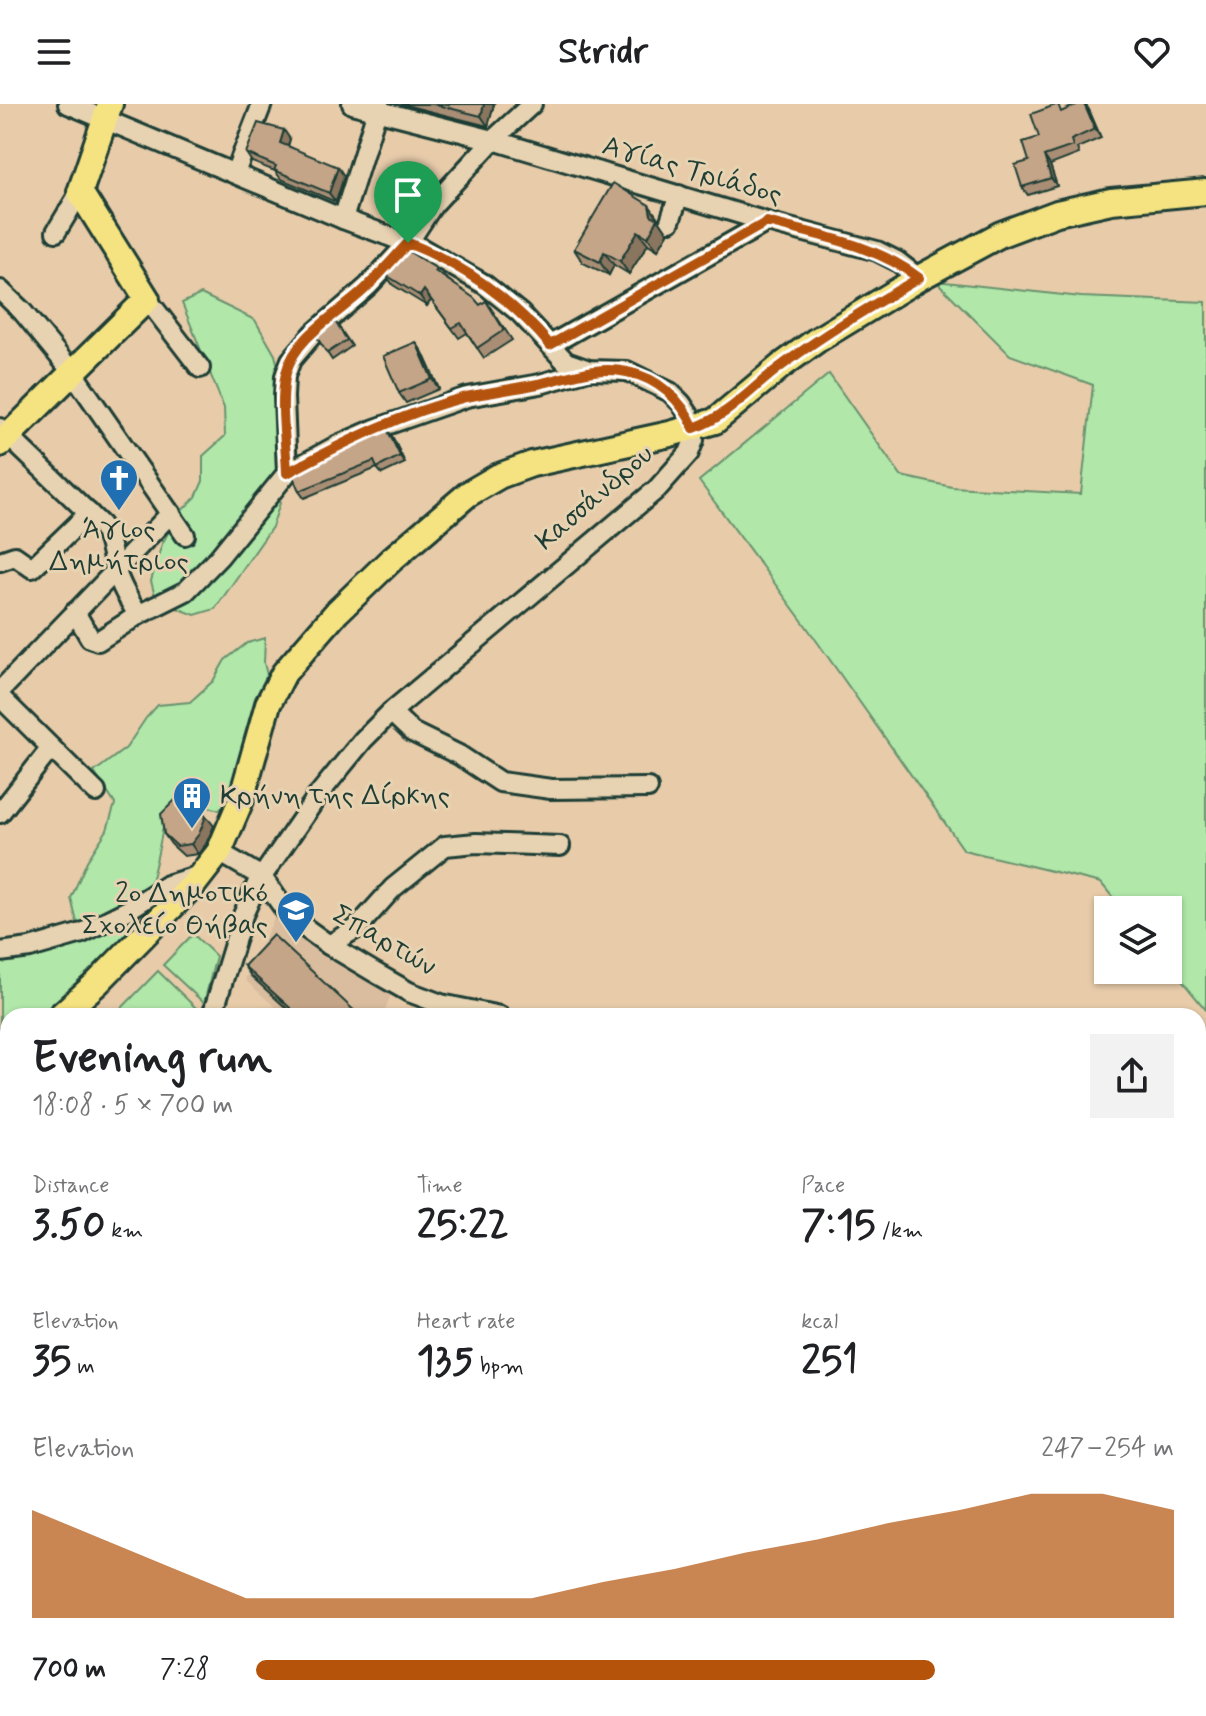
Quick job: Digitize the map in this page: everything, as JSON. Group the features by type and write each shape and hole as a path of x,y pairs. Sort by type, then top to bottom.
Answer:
{"main road":[{"path":"3,436 73,373 147,299 80,192 106,112"},
{"path":"69,1008 203,874 219,852 241,800 268,704 284,673 337,612 437,519 488,481 532,464 715,421 817,340 919,278 1001,234 1057,213 1111,201 1206,192"}],"street":[{"path":"68,104 106,112 235,173 453,264 520,313 566,362 589,370"},
{"path":"235,173 262,104"},
{"name":"Αγίας Τριάδος","path":"352,104 378,108 493,140 528,153 877,251 897,261 919,278"},
{"path":"287,473 285,376 300,346 368,286 408,243 433,205 493,140 532,104"},
{"path":"343,219 378,108"},
{"path":"56,232 80,192"},
{"path":"670,221 679,195"},
{"path":"550,345 767,222"},
{"path":"624,279 635,297"},
{"path":"0,290 43,335 73,373 185,535"},
{"path":"147,299 200,368"},
{"path":"75,612 94,641 100,640 195,584 287,473 338,445 422,411 467,397 540,384 589,370 627,371 658,385 681,403 694,428"},
{"name":"Κασσάνδρου","path":"214,1008 243,915 262,877 319,794 363,740 391,712 657,489 689,453 694,428"},
{"path":"3,436 89,513 108,537 116,570 138,615"},
{"path":"0,561 15,556 32,568 89,513"},
{"path":"96,792 0,694 171,513"},
{"path":"391,712 412,732 459,755 500,782 551,789 648,788"},
{"path":"0,813 51,748"},
{"path":"329,945 357,928 393,888 445,846 476,843 560,846"},
{"path":"219,852 262,877"},
{"path":"0,952 30,948 82,933 128,910 167,885 203,874"},
{"name":"Σπαρτών","path":"262,877 290,917 329,945 409,992 461,1008"}],"shaded area":[{"name":"2ο Δημοτικό Σχολείο Θήβας","path":"279,908 393,989 386,1008 276,1008 245,980"}],"green space":[{"path":"936,281 1081,297 1206,302 1206,1008 1182,981 1182,896 1112,896 1101,883 964,850 699,481 829,374 901,476 952,487 1081,494 1093,385 1010,355"},
{"path":"201,294 255,320 275,355 280,374 282,468 280,503 272,527 215,609 195,615 156,600 151,581 162,544 178,514 196,497 203,481 203,456 225,436 224,408 182,303"},
{"path":"265,638 267,675 227,803 219,810 184,799 166,812 156,864 139,914 122,939 75,988 48,1008 0,1008 0,959 82,943 71,898 87,861 107,830 115,804 94,772 126,748 158,705 190,702 213,681 225,660 247,643"},
{"path":"193,934 216,956 204,1003 163,965"},
{"path":"158,971 196,1008 122,1008"}],"building":[{"path":"433,104 484,104 481,116"},
{"path":"1058,104 1061,112 1084,104 1095,129 1071,140 1073,146 1044,156 1051,178 1022,187 1015,165 1029,161 1023,142 1039,137 1031,114"},
{"path":"258,123 284,130 280,143 338,167 329,193 274,170 276,166 246,153"},
{"path":"613,183 649,205 651,215 658,219 648,237 638,231 620,261 604,252 600,262 574,249"},
{"path":"403,248 437,269 435,271 480,305 486,301 504,330 477,348 461,323 452,328 424,290 420,296 386,275"},
{"path":"334,320 347,340 327,353 316,336"},
{"path":"416,342 432,379 399,393 383,356"},
{"path":"387,429 400,456 377,468 374,461 299,491 292,474"},
{"name":"Κρήνη της Δίρκης","path":"180,795 192,797 206,816 191,844 177,846 164,834 161,814"},
{"path":"273,935 351,1008 290,1008 244,966"}],"place":[{"name":"Άγιος Δημήτριος","path":"119,512"},
{"name":"Κρήνη της Δίρκης","path":"192,830"},
{"name":"2ο Δημοτικό Σχολείο Θήβας","path":"296,944"}],"route":[{"path":"767,222 877,251 897,261 919,278 817,340 715,421 694,428 681,403 658,385 627,371 589,370 540,384 467,397 422,411 338,445 287,473 284,397 285,376 291,360 300,346 368,286 408,243 453,264 484,284 520,313 550,345 767,222"}]}
